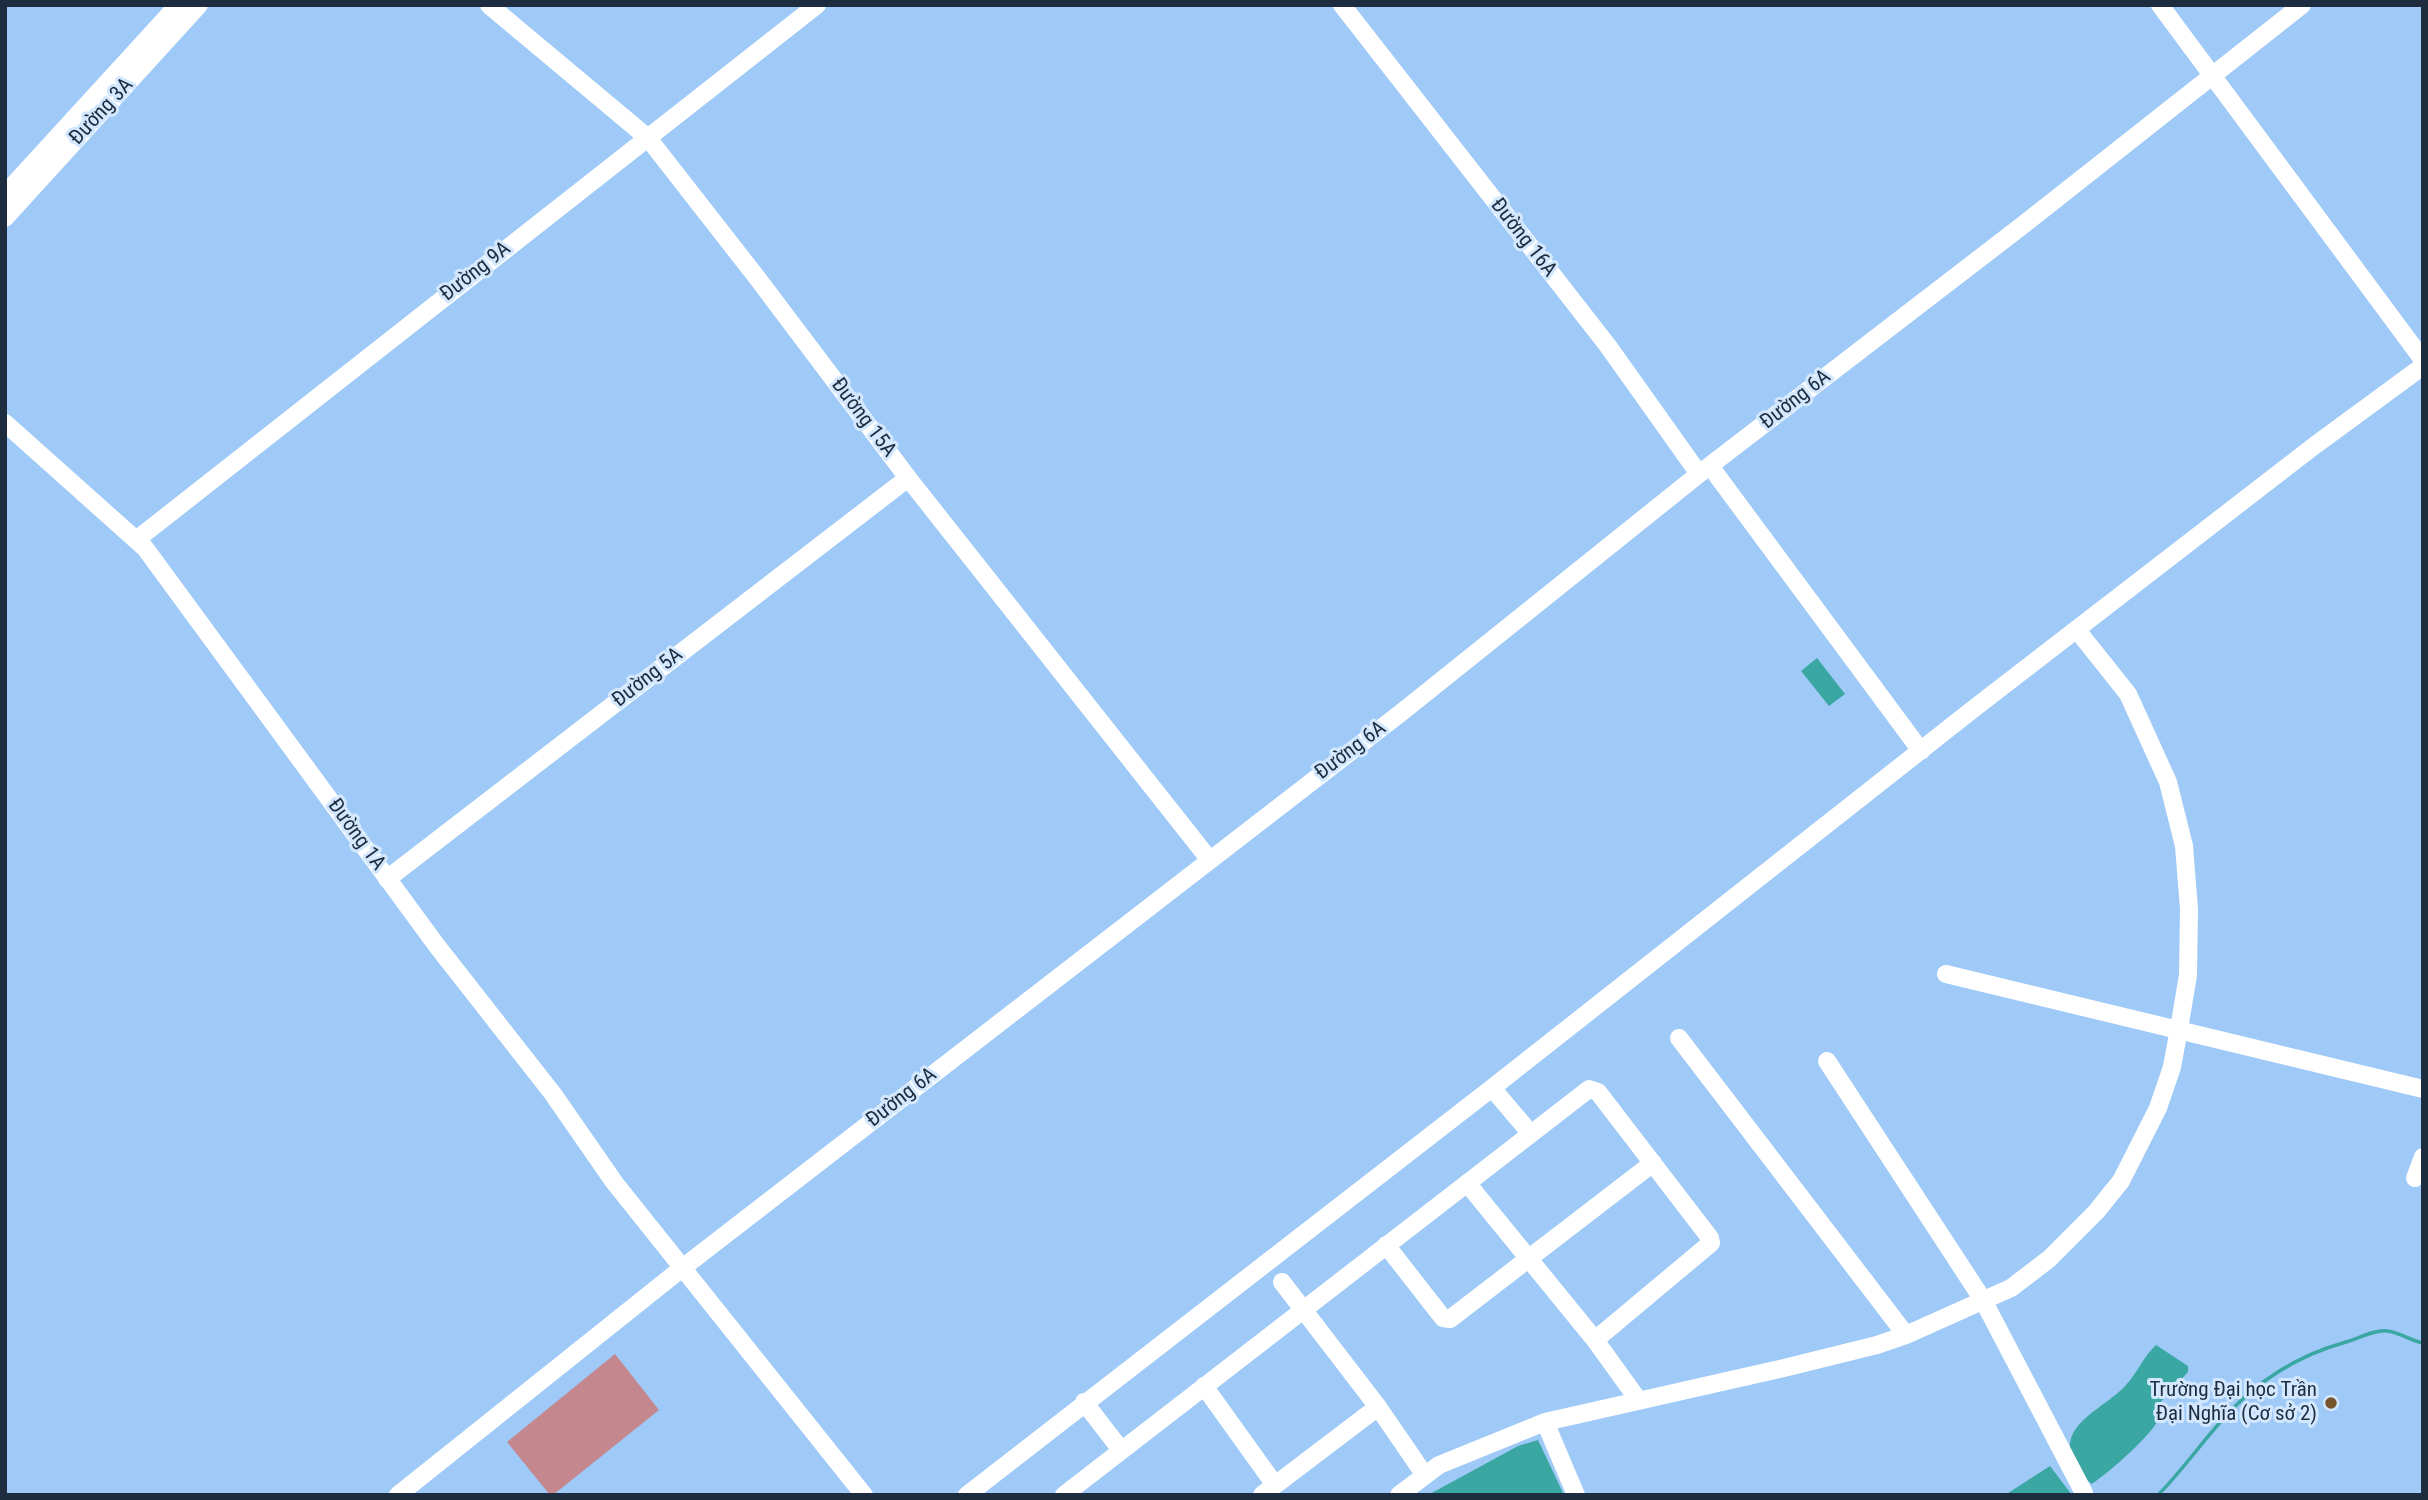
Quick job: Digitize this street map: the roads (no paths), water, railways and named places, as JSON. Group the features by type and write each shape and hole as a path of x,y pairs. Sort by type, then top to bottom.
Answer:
{"street":[{"name":"Đường 3A","path":"5,194 178,5"},
{"name":"Đường 3A","path":"5,218 199,5"},
{"name":"Đường 15A","path":"489,5 648,138 758,278 908,478 1209,859"},
{"name":"Đường 9A","path":"136,540 817,5"},
{"name":"Đường 16A","path":"1342,5 1921,751"},
{"path":"2160,5 2423,360"},
{"name":"Đường 6A","path":"398,1495 681,1269 1412,704 1704,470 2023,225 2302,5"},
{"path":"967,1495 2314,446 2423,366"},
{"name":"Đường 1A","path":"5,423 136,540 184,601 387,879 553,1094 614,1182 864,1495"},
{"name":"Đường 5A","path":"387,879 908,478"},
{"path":"1399,1495 1439,1465 1545,1422 1877,1345 1906,1335 2011,1288 2049,1259 2096,1212 2121,1181 2158,1108 2172,1067 2188,975 2189,909 2184,846 2168,782 2128,694 2077,630"},
{"path":"1947,974 2423,1089"},
{"path":"1679,1038 1906,1335"},
{"path":"1827,1061 1983,1300 2084,1493"},
{"path":"1492,1088 1531,1133"},
{"path":"1064,1495 1589,1089 1598,1092 1710,1238 1711,1243 1595,1340"},
{"path":"2414,1178 2423,1157"},
{"path":"1386,1245 1443,1318 1450,1319 1653,1163"},
{"path":"1467,1183 1595,1340 1639,1401"},
{"path":"1282,1282 1378,1407 1424,1474"},
{"path":"1204,1386 1268,1490 1378,1407"},
{"path":"1084,1402 1121,1450"},
{"path":"1545,1422 1576,1495"}],"waterway":[{"path":"2158,1495 2250,1392 2295,1362 2329,1347 2378,1331 2392,1332 2423,1343"}],"place":[{"name":"Trường Đại học Trần Đại Nghĩa (Cơ sở 2)","path":"2331,1403"}]}
